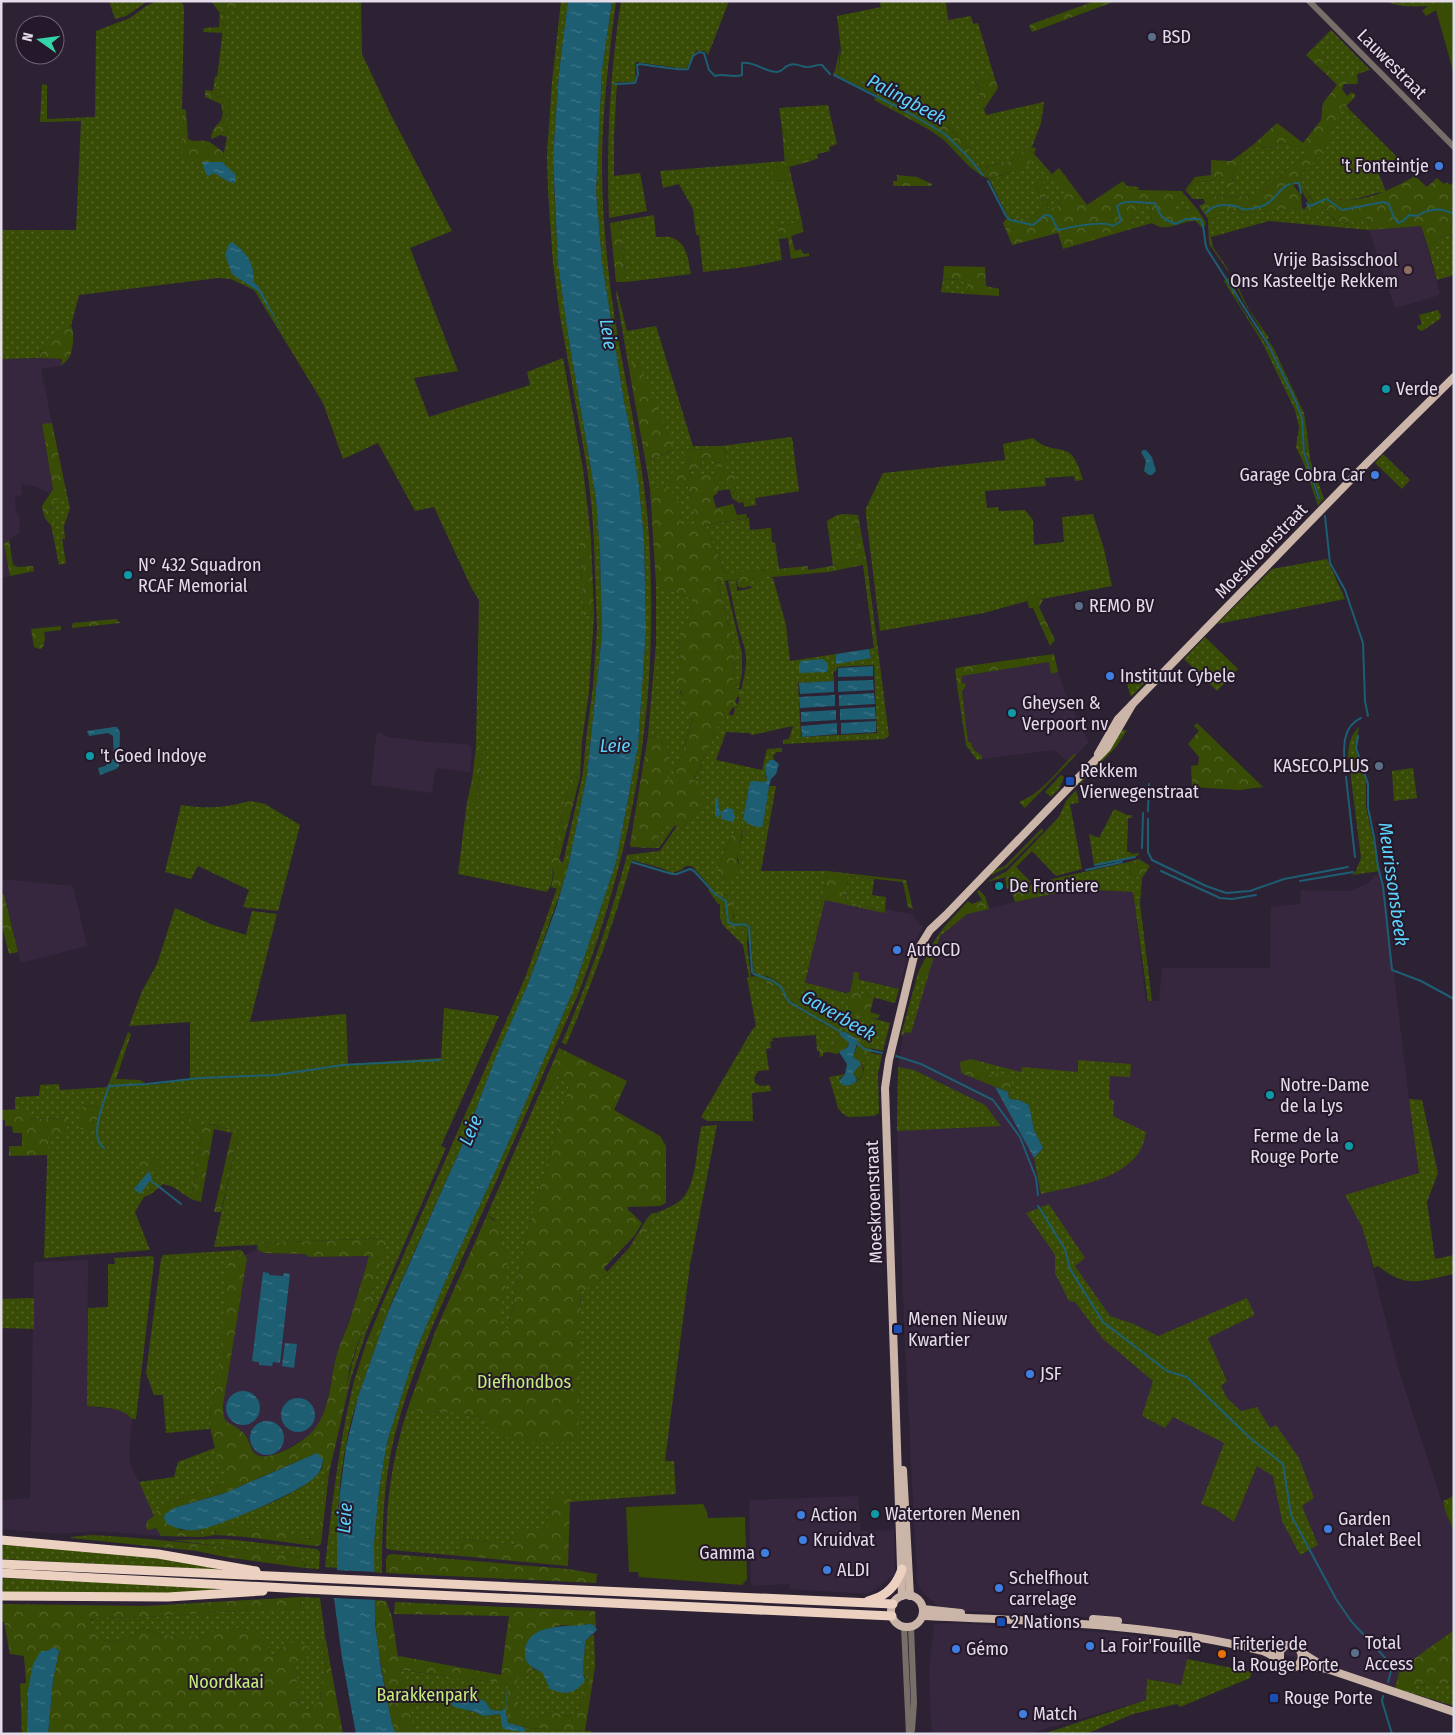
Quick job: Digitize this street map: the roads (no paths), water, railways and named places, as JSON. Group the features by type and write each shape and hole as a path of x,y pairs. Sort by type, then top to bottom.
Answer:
{"highway":[{"path":"1,1540 158,1554 279,1576"},
{"path":"1,1564 893,1604"},
{"path":"866,1603 891,1589 897,1582 902,1569"},
{"path":"1,1573 301,1589 892,1616"},
{"path":"1,1596 168,1598 301,1589"}],"main road":[{"name":"Moeskroenstraat","path":"906,1596 902,1569 885,1088 889,1060 910,975 924,946 946,914 1094,762 1132,705 1367,463 1454,377"},
{"name":"Moeskroenstraat","path":"898,1431 906,1491 906,1596"},
{"path":"906,1596 919,1600 923,1613 918,1623 907,1627 896,1623 892,1616 893,1604 897,1599 906,1596"},
{"path":"923,1613 952,1612 1095,1619 1174,1628 1269,1648 1283,1647 1287,1644 1294,1645 1299,1647 1302,1653 1327,1669"},
{"path":"923,1613 1097,1624 1172,1633 1263,1651 1288,1667 1304,1665 1327,1669 1454,1712"},
{"path":"1280,1661 1279,1653 1283,1647"},
{"path":"1296,1666 1301,1661 1302,1653"},
{"path":"1394,1692 1454,1717"}],"street":[{"name":"Lauwestraat","path":"1309,1 1454,147"},
{"path":"907,1627 910,1734"}],"water":[{"name":"Leie","path":"568,1 612,1 602,70 596,191 602,263 624,402 631,434 639,487 644,541 646,629 638,746 616,862 573,991 506,1148 454,1261 416,1350 387,1442 379,1490 374,1543 375,1623 381,1669 392,1724 396,1734 356,1734 342,1658 334,1598 340,1492 346,1447 358,1397 388,1312 463,1143 497,1054 528,984 556,908 568,867 587,775 602,634 600,554 596,498 568,335 558,263 553,158 559,73"},
{"path":"202,162 222,162 236,175 236,181 234,183 231,182 214,173 208,176"},
{"path":"232,242 248,257 253,270 254,282 259,287 284,334 258,291 232,274 225,255 229,244"},
{"path":"1146,450 1152,457 1156,471 1152,475 1144,471 1146,461 1141,452"},
{"path":"869,649 871,658 836,664 836,654"},
{"path":"823,659 828,664 827,672 799,673 801,661"},
{"path":"873,666 873,676 838,677 838,668"},
{"path":"873,680 874,690 838,692 838,681"},
{"path":"834,681 834,692 800,694 799,683"},
{"path":"874,693 875,704 839,706 839,695"},
{"path":"835,695 835,706 800,708 799,697"},
{"path":"875,707 876,719 840,720 840,709"},
{"path":"836,710 836,720 801,722 801,712"},
{"path":"876,721 876,732 841,734 841,723"},
{"path":"837,723 837,734 802,737 801,726"},
{"path":"117,727 120,732 119,766 100,775 98,768 105,766 114,758 113,736 108,733 89,736 87,731"},
{"path":"770,760 774,760 779,764 769,786 763,825 762,827 754,826 743,819 750,782 767,781 766,765"},
{"path":"718,797 720,814 726,808 733,809 735,817 733,822 721,819 721,814 719,817 715,816 715,798"},
{"path":"845,1032 858,1040 853,1057 860,1062 860,1065 853,1073 857,1080 853,1084 848,1085 843,1085 839,1081 845,1074 847,1064 839,1052 848,1047 849,1043 839,1034"},
{"path":"995,1087 1008,1092 1009,1099 1019,1100 1029,1105 1034,1130 1043,1148 1034,1158"},
{"path":"149,1171 152,1178 140,1194 134,1189"},
{"path":"263,1272 269,1273 269,1275 283,1276 284,1273 290,1274 280,1363 273,1362 272,1366 259,1365 259,1362 252,1361"},
{"path":"285,1343 297,1344 294,1368 282,1366"},
{"path":"243,1391 250,1392 255,1396 259,1401 259,1415 255,1420 250,1424 243,1425 236,1424 231,1420 227,1415 226,1408 227,1401 231,1396 236,1392"},
{"path":"298,1398 305,1399 310,1403 314,1408 314,1422 310,1427 305,1431 298,1432 291,1431 286,1427 282,1422 281,1415 282,1408 286,1403 291,1399"},
{"path":"267,1421 274,1422 279,1426 283,1431 283,1445 279,1450 274,1454 267,1455 260,1454 255,1450 251,1445 250,1438 251,1431 255,1426 260,1422"},
{"path":"317,1453 323,1459 322,1466 316,1476 296,1490 243,1514 211,1526 192,1530 179,1529 167,1524 164,1518 165,1514 174,1508 225,1493"},
{"path":"594,1625 597,1630 586,1640 585,1644 583,1673 585,1680 578,1688 570,1692 566,1693 550,1689 542,1672 533,1668 526,1660 527,1643 540,1631 560,1626"},
{"path":"54,1647 59,1651 53,1680 48,1734 27,1734 28,1690 33,1664 41,1651 47,1651"},
{"path":"507,1686 506,1713 508,1723 523,1727 526,1730 524,1732 503,1729 500,1714 483,1716 454,1707 448,1699 449,1696 461,1700 475,1698 485,1701 491,1710 501,1711 505,1708"}],"waterway":[{"name":"Palingbeek","path":"615,84 635,83 638,74 637,65 640,64 673,69 688,69 693,56 699,52 704,53 709,70 715,76 742,75 742,63 777,72 792,64 808,67 822,65 830,74"},
{"name":"Palingbeek","path":"834,75 909,113 945,134 983,175"},
{"path":"988,181 1006,216 1010,220 1033,225 1045,215 1051,216 1058,230 1095,224 1113,226 1121,221 1117,206 1125,202 1155,203 1162,217 1175,224 1186,219 1200,219 1207,249 1269,346 1297,404 1302,419 1304,452 1319,499"},
{"name":"Palingbeek","path":"1294,183 1299,183 1301,193"},
{"name":"Palingbeek","path":"1206,213 1219,205 1236,206 1242,209 1260,207 1270,202 1282,189 1290,184"},
{"name":"Palingbeek","path":"1307,203 1309,206 1327,199 1342,210 1383,202 1389,204 1398,223 1409,215 1417,216 1431,210 1440,209 1454,214"},
{"path":"1325,516 1330,563 1345,590 1363,643 1365,701 1368,716"},
{"path":"1345,771 1344,749 1346,734 1354,722 1361,718"},
{"name":"Meurissonsbeek","path":"1358,736 1356,748 1368,784 1368,808 1383,886 1392,970 1421,981 1454,999"},
{"path":"1346,777 1355,857"},
{"path":"1148,811 1149,784"},
{"path":"1142,848 1143,813"},
{"path":"1148,819 1148,852 1152,860 1206,886 1226,893 1250,891 1284,879 1348,867"},
{"path":"1095,865 1135,857"},
{"name":"Gaverbeek","path":"632,862 672,874 690,869 694,871 715,894 726,901 728,922 735,925 744,924 749,927 752,972 773,981 781,987 789,1002 843,1033"},
{"path":"1086,870 1122,862"},
{"path":"1161,871 1220,898 1232,899 1256,895"},
{"path":"1300,881 1353,872"},
{"name":"Gaverbeek","path":"857,1043 864,1049 882,1053"},
{"path":"896,1056 921,1064 993,1100 1020,1137 1036,1178 1038,1195"},
{"path":"104,1148 99,1143 97,1128 109,1086 200,1078 276,1075 343,1065 440,1060"},
{"path":"149,1179 181,1204"},
{"path":"1038,1206 1065,1249 1070,1269 1103,1322 1167,1371 1187,1377 1250,1438 1283,1464 1291,1515 1336,1599 1351,1621 1389,1662 1391,1671 1388,1682"},
{"path":"1383,1696 1382,1701 1392,1734"}],"place":[{"name":"BSD","path":"1152,37"},
{"name":"'t Fonteintje","path":"1439,166"},
{"name":"Vrije Basisschool Ons Kasteeltje Rekkem","path":"1408,270"},
{"name":"Verde","path":"1386,389"},
{"name":"Garage Cobra Car","path":"1375,475"},
{"name":"N° 432 Squadron RCAF Memorial","path":"128,575"},
{"name":"REMO BV","path":"1079,606"},
{"name":"Instituut Cybele","path":"1110,676"},
{"name":"Gheysen & Verpoort nv","path":"1012,713"},
{"name":"'t Goed Indoye","path":"90,756"},
{"name":"KASECO.PLUS","path":"1379,766"},
{"name":"Rekkem Vierwegenstraat","path":"1070,781"},
{"name":"De Frontiere","path":"999,886"},
{"name":"AutoCD","path":"897,950"},
{"name":"Notre-Dame de la Lys","path":"1270,1095"},
{"name":"Ferme de la Rouge Porte","path":"1349,1146"},
{"name":"Menen Nieuw Kwartier","path":"898,1329"},
{"name":"JSF","path":"1030,1374"},
{"name":"Watertoren Menen","path":"875,1514"},
{"name":"Action","path":"801,1515"},
{"name":"Garden Chalet Beel","path":"1328,1529"},
{"name":"Kruidvat","path":"803,1540"},
{"name":"Gamma","path":"765,1553"},
{"name":"ALDI","path":"827,1570"},
{"name":"Schelfhout carrelage","path":"999,1588"},
{"name":"2 Nations","path":"1001,1622"},
{"name":"La Foir'Fouille","path":"1090,1646"},
{"name":"Gémo","path":"956,1649"},
{"name":"Total Access","path":"1355,1653"},
{"name":"Friterie de la Rouge Porte","path":"1222,1654"},
{"name":"Rouge Porte","path":"1274,1698"},
{"name":"Match","path":"1023,1714"}],"park label":[{"name":"Diefhondbos","path":"524,1382"},
{"name":"Noordkaai","path":"226,1682"},
{"name":"Barakkenpark","path":"427,1695"}]}
